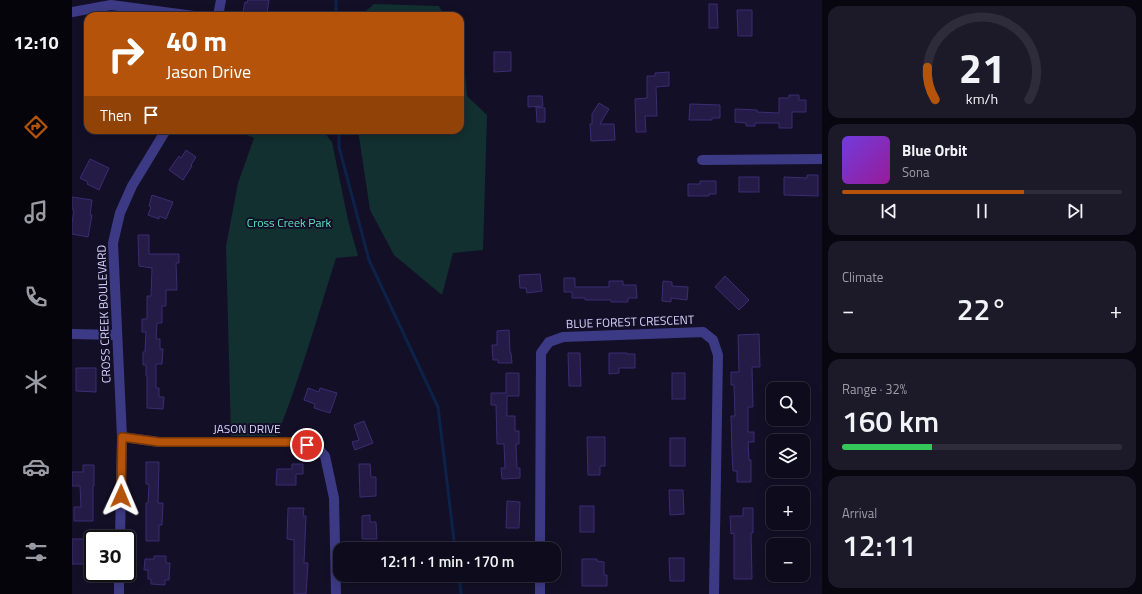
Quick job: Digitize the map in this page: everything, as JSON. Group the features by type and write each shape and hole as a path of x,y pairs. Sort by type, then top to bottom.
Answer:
{"street":[{"path":"219,12 221,0"},
{"path":"72,12 111,5 164,12"},
{"name":"CROSS CREEK BOULEVARD","path":"120,530 122,437 114,243 120,213 132,186 164,134"},
{"path":"702,160 822,159"},
{"name":"BLUE FOREST CRESCENT","path":"540,542 541,353 548,342 563,337 703,332 713,340 718,355 714,594"},
{"path":"72,334 117,335"},
{"name":"JASON DRIVE","path":"122,437 159,442 296,442 317,448 325,456 334,498 336,594"},
{"path":"119,582 119,594"},
{"path":"540,582 540,594"}],"green space":[{"path":"374,4 439,6 442,12 365,12"},
{"path":"464,61 467,96 487,115 483,250 453,253 442,295 394,255 370,210 359,134 464,134"},
{"name":"Cross Creek Park","path":"245,134 325,134 332,142 348,220 358,256 336,258 301,370 277,436 231,436 226,246 238,183 254,138"}],"building":[{"path":"248,0 269,0 267,12 243,12 245,2 247,3"},
{"path":"709,4 717,4 718,28 709,28"},
{"path":"737,10 752,10 752,36 738,36"},
{"path":"494,52 511,52 511,71 494,72"},
{"path":"669,72 669,86 656,87 657,116 645,116 646,132 636,132 635,99 647,98 647,76 655,76 655,73"},
{"path":"789,95 799,95 799,100 806,100 806,112 792,112 792,128 779,128 779,123 755,123 755,126 746,126 746,123 735,122 735,109 779,113 779,98 789,98"},
{"path":"528,96 542,96 543,106 528,107"},
{"path":"599,103 609,109 600,124 614,124 615,140 591,141 590,124 592,124 592,114"},
{"path":"690,104 720,105 720,118 712,118 712,120 689,120"},
{"path":"536,107 545,108 545,122 537,122"},
{"path":"186,150 196,157 183,180 169,170 179,156 181,158"},
{"path":"90,159 109,168 99,190 87,184 88,182 80,178"},
{"path":"807,175 818,175 818,196 784,195 784,177 807,178"},
{"path":"739,177 759,177 759,192 739,192"},
{"path":"700,181 716,181 716,194 709,194 709,196 688,196 688,184 700,184"},
{"path":"152,195 173,202 166,219 159,216 159,219 148,215 151,207 149,206"},
{"path":"72,197 92,200 90,215 92,215 88,237 72,234 74,210 72,209"},
{"path":"138,235 149,235 149,254 179,254 179,263 176,263 177,290 166,290 166,306 162,306 162,323 157,323 156,339 160,339 160,349 163,349 162,364 156,364 156,388 159,388 159,397 164,397 163,409 147,408 146,365 143,365 146,332 142,332 142,319 147,319 147,296 151,296 152,268 139,266"},
{"path":"540,274 542,291 527,293 526,288 520,288 519,275"},
{"path":"725,276 749,300 739,310 715,287"},
{"path":"564,278 575,278 575,287 609,287 609,281 623,281 623,285 636,285 637,298 628,298 628,302 611,302 611,300 585,300 585,298 572,298 572,292 564,292"},
{"path":"663,281 672,282 672,286 688,287 687,300 671,298 671,302 662,301"},
{"path":"509,330 512,363 498,363 498,360 493,360 492,345 497,345 497,331"},
{"path":"759,334 760,367 752,367 753,407 748,407 748,432 754,432 754,442 748,442 749,460 751,460 751,482 737,482 737,471 733,471 731,416 735,416 734,385 731,385 731,372 739,372 738,335"},
{"path":"568,353 580,353 581,386 569,386"},
{"path":"609,353 635,354 635,368 619,368 619,373 609,374"},
{"path":"76,368 96,368 96,392 76,391"},
{"path":"506,373 519,373 519,396 507,396 507,416 515,416 515,431 519,431 519,444 516,444 517,468 520,468 520,478 502,479 501,468 505,468 504,444 497,444 496,405 491,405 491,393 506,393"},
{"path":"672,373 685,373 685,399 672,399"},
{"path":"308,388 319,392 320,388 337,393 330,413 314,408 315,404 304,400"},
{"path":"364,421 373,443 355,450 352,442 359,440 354,425"},
{"path":"587,437 605,437 605,466 600,466 600,475 588,475"},
{"path":"670,438 685,438 685,466 670,466"},
{"path":"146,462 159,462 158,503 163,503 162,525 159,525 159,541 146,541 146,503 148,503 149,484 146,484"},
{"path":"292,464 303,464 303,474 296,474 296,485 276,485 277,469 292,469"},
{"path":"359,464 370,464 371,477 376,477 376,496 360,497"},
{"path":"83,465 94,465 93,521 74,521 74,507 81,507 80,486 72,486 72,472 83,472"},
{"path":"669,490 683,490 684,514 670,515"},
{"path":"507,501 520,502 519,528 506,528"},
{"path":"580,506 594,506 594,532 580,532"},
{"path":"288,508 304,508 303,516 306,516 304,563 308,563 306,594 294,594 294,540 287,539"},
{"path":"743,508 753,508 753,533 751,533 752,579 734,579 734,533 731,534 730,516 743,516"},
{"path":"370,515 370,522 376,522 377,539 362,539 362,516"},
{"path":"72,539 84,539 84,564 72,564"},
{"path":"154,556 166,556 166,563 170,563 169,580 165,580 165,585 151,584 151,579 148,579 148,570 144,570 145,559 154,559"},
{"path":"669,558 684,558 684,581 670,581"},
{"path":"582,559 597,559 597,561 604,562 604,575 607,575 607,586 582,586"}],"waterway":[{"path":"336,0 336,12"},
{"path":"339,134 339,147 369,260 438,407 454,542"},
{"path":"460,582 461,594"}],"route":[{"path":"121,496 122,437 159,442 296,442 307,445"}]}
